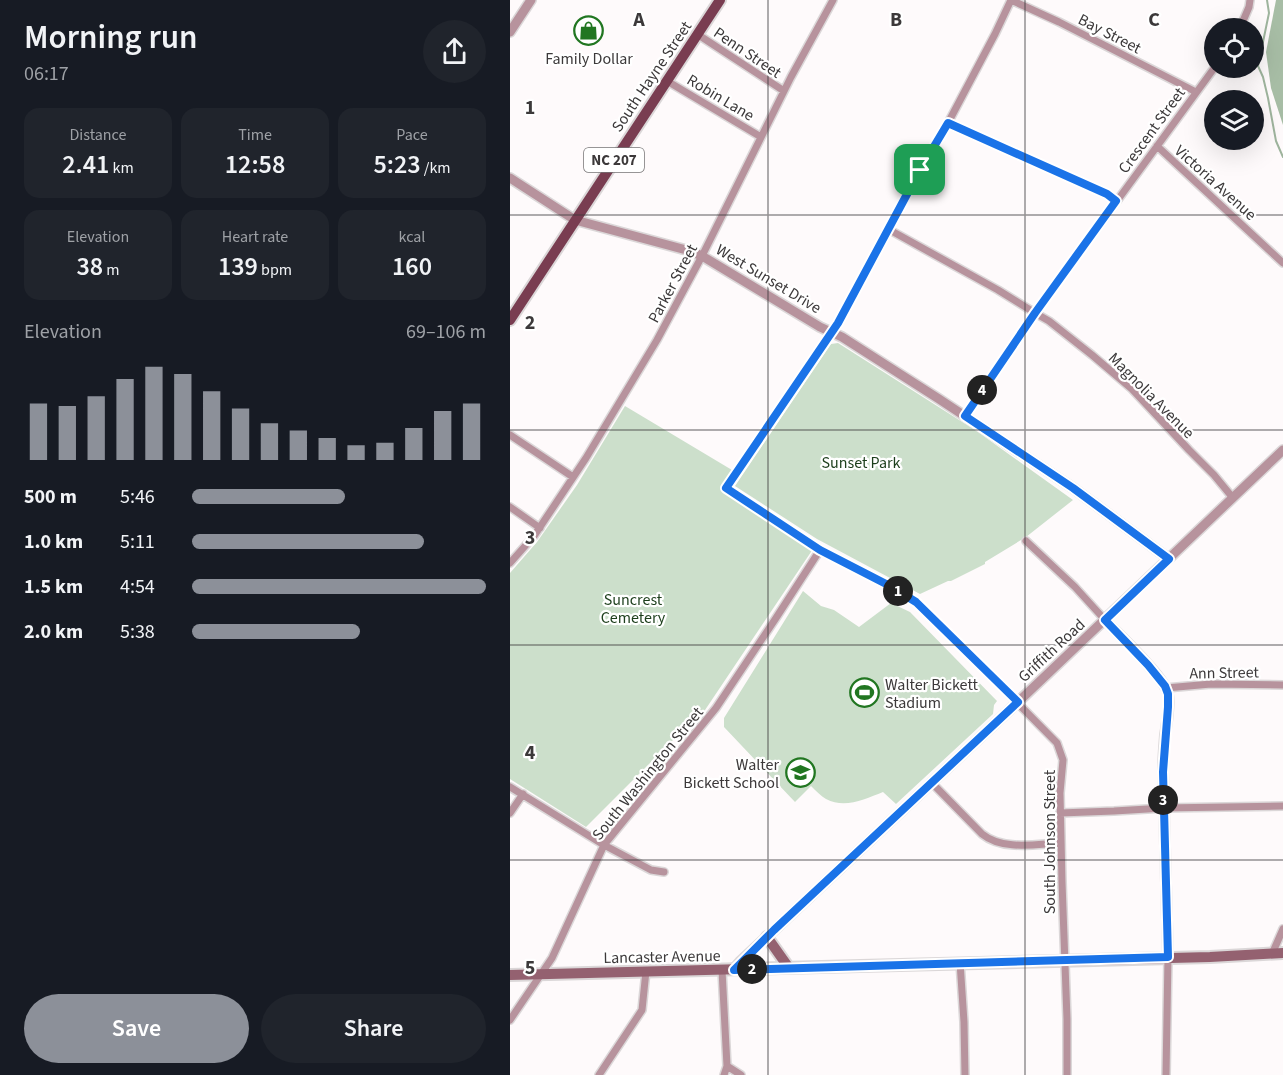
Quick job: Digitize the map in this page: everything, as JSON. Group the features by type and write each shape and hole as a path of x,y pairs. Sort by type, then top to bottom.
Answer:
{"main road":[{"name":"South Hayne Street","path":"510,320 720,0"},
{"path":"767,937 789,968"},
{"name":"Lancaster Avenue","path":"510,975 1278,954"}],"street":[{"path":"510,32 531,0"},
{"name":"Parker Street","path":"510,563 540,528 657,340 833,0"},
{"path":"832,332 948,123 1011,0"},
{"name":"Bay Street","path":"1011,0 1196,92"},
{"path":"1245,18 1251,0"},
{"name":"Penn Street","path":"697,34 784,91"},
{"name":"Crescent Street","path":"965,416 1035,313 1207,78"},
{"name":"Robin Lane","path":"667,81 761,137"},
{"path":"948,123 1107,194 1116,201"},
{"name":"Victoria Avenue","path":"1157,146 1283,263"},
{"name":"West Sunset Drive","path":"510,178 575,220 702,256 820,327 842,337 965,416 1073,488 1169,559"},
{"name":"Magnolia Avenue","path":"888,229 1049,321 1092,354 1131,389 1214,475 1233,498"},
{"name":"South Johnson Street","path":"832,332 726,488 820,550 916,602 1057,743 1063,759 1060,813 1067,1075"},
{"path":"510,435 573,477"},
{"name":"Griffith Road","path":"728,970 767,937 1018,702 1283,450"},
{"path":"510,507 540,528"},
{"path":"1026,541 1070,582 1148,665 1166,688 1168,707 1163,764 1168,957 1166,1075"},
{"name":"South Washington Street","path":"510,1020 552,958 604,845 716,708 820,550"},
{"name":"Ann Street","path":"1166,688 1210,684 1283,685"},
{"path":"931,782 991,841 1022,845 1061,843"},
{"path":"510,787 604,845 651,870 664,872"},
{"path":"510,813 523,794"},
{"path":"1060,813 1283,806"},
{"path":"1278,954 1283,929"},
{"path":"960,962 965,1075"},
{"path":"724,1075 728,1066 728,970"},
{"path":"599,1075 642,1010 646,971"},
{"path":"728,1066 741,1075"}],"green space":[{"path":"1276,0 1283,0 1283,125 1271,88 1266,52"},
{"name":"Sunset Park","path":"838,343 978,432 1073,500 1026,537 985,564 920,594 817,539 735,486 831,344"},
{"name":"Suncrest Cemetery","path":"625,406 732,470 720,489 813,549 699,719 694,719 586,827 510,779 510,573 537,542 577,485"},
{"name":"Walter Bickett Stadium","path":"803,591 821,606 834,610 859,627 891,603 910,612 997,701 993,714 896,804 883,792 855,802 833,802 824,798 811,786 795,802 724,727 724,718"}],"waterway":[{"path":"1267,0 1269,13 1258,66 1263,77 1276,141 1283,157"}],"place":[{"name":"Family Dollar","path":"589,30"},
{"name":"Walter Bickett Stadium","path":"864,693"},
{"name":"Walter Bickett School","path":"800,773"}],"route":[{"path":"948,123 1107,194 1116,201 1035,313 965,416 1073,488 1169,559 1105,620 1148,665 1165,686 1168,694 1163,772 1168,957 734,970 1018,702 916,602 820,550 726,488 838,323 920,170 948,123"}]}
